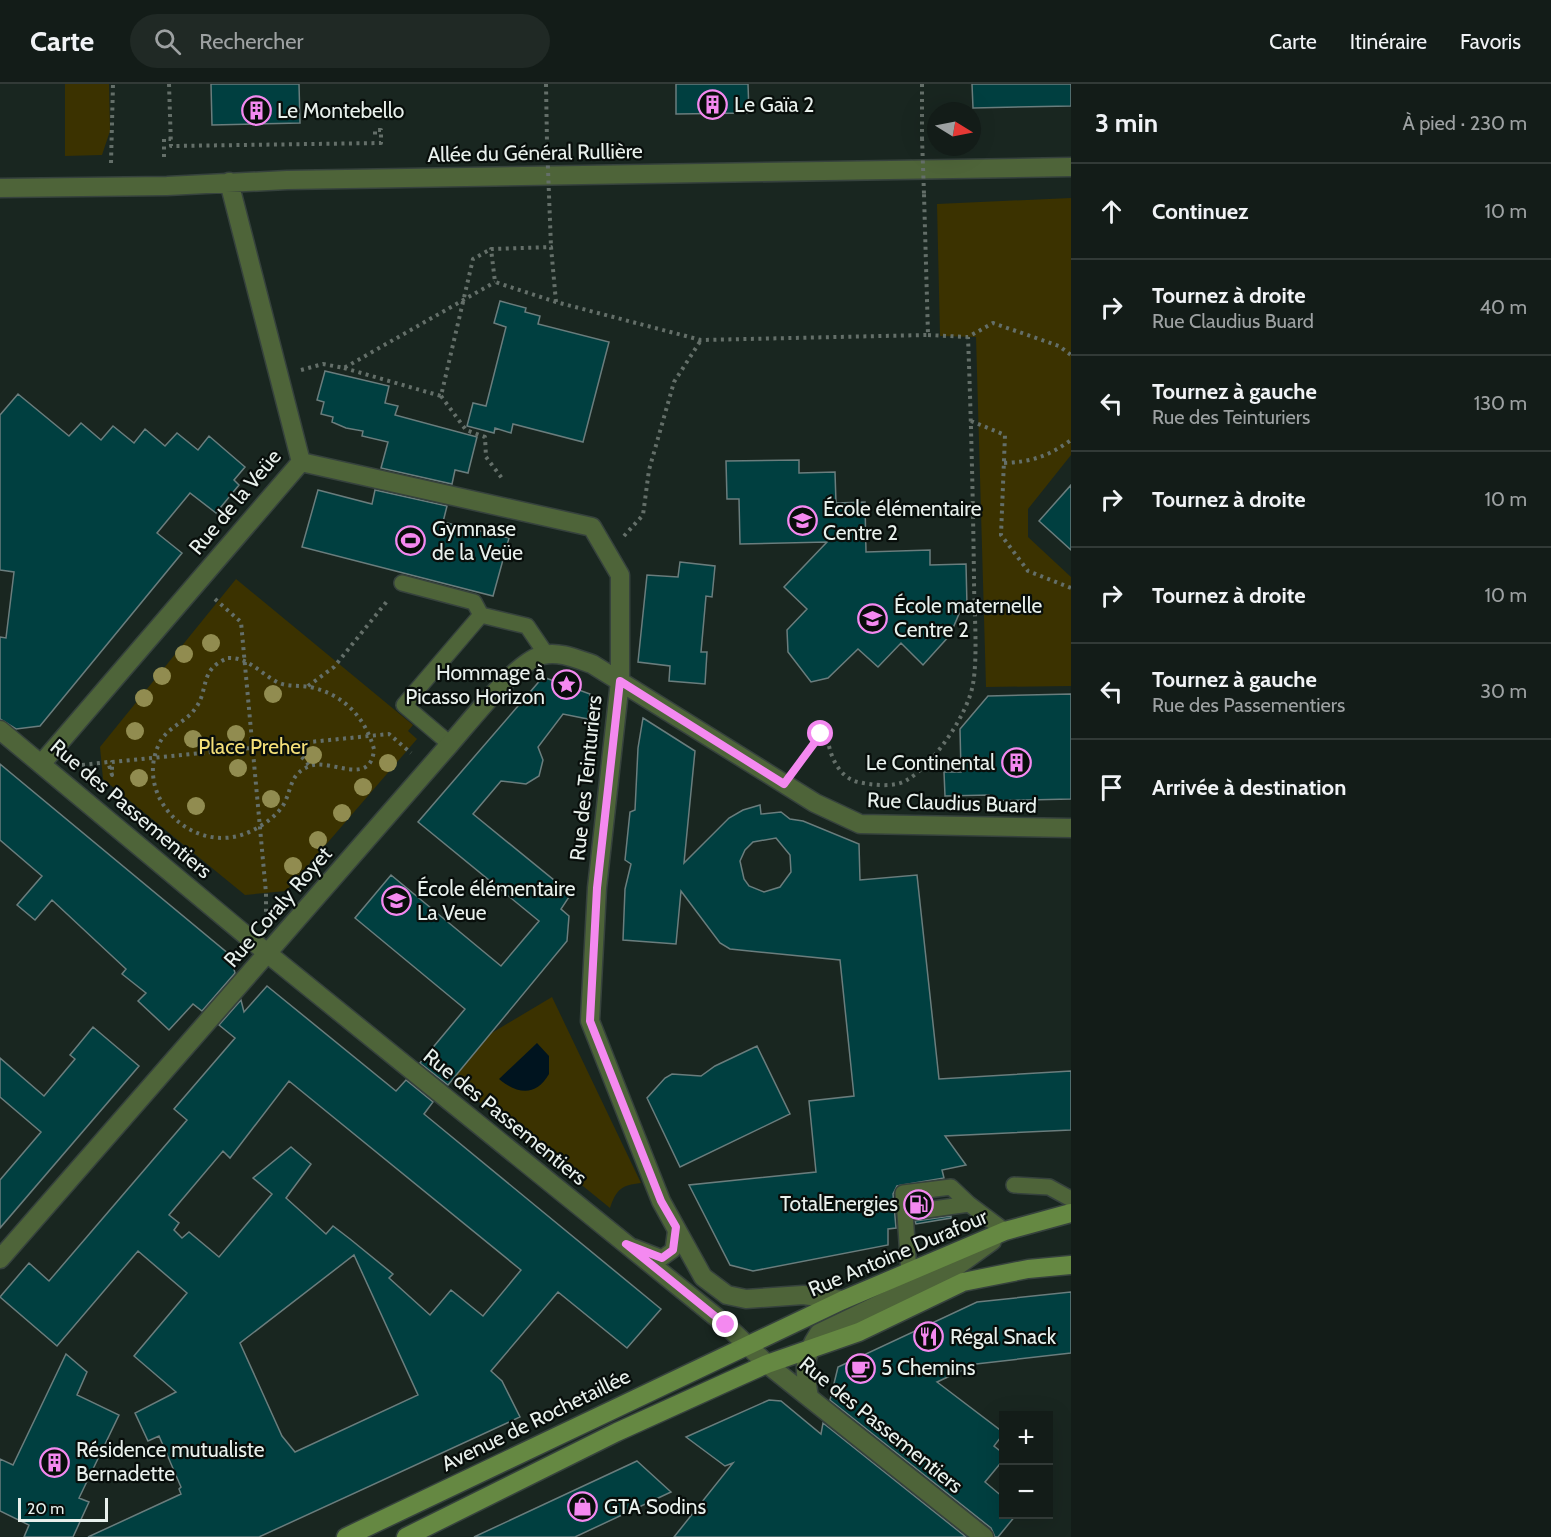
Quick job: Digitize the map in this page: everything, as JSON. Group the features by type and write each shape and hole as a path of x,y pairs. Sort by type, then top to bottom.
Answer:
{"street":[{"name":"Allée du Général Rullière","path":"0,188 1071,167"},
{"name":"Rue de la Veüe","path":"42,763 302,462 229,182"},
{"name":"Rue des Teinturiers","path":"302,462 529,515 592,527 621,575 620,681 597,888 590,1021 657,1191 703,1277 727,1295 746,1299 803,1295 843,1300"},
{"path":"546,654 568,656 592,664 620,681"},
{"name":"Rue Coraly Royet","path":"0,1259 513,674 527,662 546,654"},
{"name":"Rue Claudius Buard","path":"620,681 815,803 860,824 1071,828"},
{"name":"Rue des Passementiers","path":"0,730 267,953 747,1344 767,1364 984,1537"},
{"name":"Rue Antoine Durafour","path":"747,1344 1005,1231 1071,1213"},
{"path":"809,1397 804,1372 808,1349 819,1333 953,1269 1005,1231"},
{"path":"406,1537 617,1432 767,1364 860,1332 963,1282 1028,1269 1071,1265"},
{"name":"Avenue de Rochetaillée","path":"345,1537 747,1344"}],"lane":[{"path":"402,583 474,602 481,615 527,626 546,654"},
{"path":"450,744 404,705 481,615"},
{"path":"1014,1185 1049,1187 1071,1200"},
{"path":"909,1272 903,1193 951,1187 969,1204 1005,1231"},
{"path":"626,1244 662,1258 673,1250 676,1227"}],"path":[{"path":"111,167 113,84"},
{"path":"169,84 171,146 381,143 381,130 375,130 375,139"},
{"path":"546,84 551,247 556,302"},
{"path":"922,84 928,334"},
{"path":"164,157 164,139 171,139"},
{"path":"441,396 473,259 491,249 551,247"},
{"path":"491,249 495,282"},
{"path":"344,368 495,282 556,302 701,340 928,334 968,337 993,323 1059,346 1071,356"},
{"path":"784,784 821,734 828,740 829,754 855,781 875,785 906,782 930,762 957,722 973,685 968,337"},
{"path":"608,555 643,515 649,470 674,382 701,340"},
{"path":"279,376 323,364 441,396 466,430 485,437 486,457 529,515"},
{"path":"971,421 1005,435 1001,535 1028,571 1071,588"},
{"path":"1004,463 1030,462 1054,452 1071,440"},
{"path":"307,687 334,667 402,583"},
{"path":"241,622 260,826 266,920"},
{"path":"228,658 244,659 279,683 307,687 332,694 344,701 360,720 369,736 374,754 359,769 348,770 327,764 310,766 294,777 281,808 260,826 239,835 217,838 198,834 185,828 170,815 156,791 153,773 158,746 165,734 195,709 204,680 214,665 228,658"},
{"path":"82,765 108,762 112,775 112,762 389,734 411,753 432,729"},
{"path":"297,743 300,755 310,766"}],"green space":[{"path":"65,84 109,84 110,131 102,155 65,156"},
{"path":"1071,198 1071,455 1028,509 1028,537 1071,577 1071,686 986,687 976,337 940,336 937,204"},
{"name":"Place Preher","path":"236,579 413,725 408,731 417,739 286,891 245,895 103,779 100,747"},
{"path":"552,997 641,1183 620,1189 610,1208 452,1080 490,1034"}],"water":[{"path":"537,1043 549,1056 549,1074 538,1087 526,1091 519,1090 499,1079"}],"building":[{"name":"Le Montebello","path":"211,84 299,84 300,123 212,125"},
{"name":"Le Gaïa 2","path":"676,84 748,84 749,113 676,114"},
{"path":"972,84 1071,84 1071,106 981,108 981,102 973,102"},
{"path":"500,301 526,308 525,312 540,316 538,324 609,342 583,442 513,424 511,433 495,428 494,433 467,426 473,403 486,406 506,327 494,323"},
{"path":"325,371 389,386 385,403 398,406 395,415 477,437 468,473 455,470 452,484 381,468 388,442 362,436 363,431 346,428 332,422 333,417 321,414 324,402 317,400"},
{"path":"18,394 69,436 81,423 101,440 113,426 134,443 145,429 165,446 177,433 198,450 209,436 245,467 234,480 239,485 216,513 190,493 157,533 182,553 40,726 16,729 0,719 0,637 6,638 14,572 0,570 0,415"},
{"path":"799,460 799,473 835,472 836,503 865,502 866,552 930,550 930,565 966,564 967,606 959,614 950,635 923,665 901,643 878,667 858,649 828,678 811,682 788,652 787,630 807,609 784,587 827,542 740,544 739,499 727,499 726,461"},
{"path":"1071,485 1071,550 1039,521"},
{"path":"318,490 372,504 375,490 447,506 443,522 509,538 493,596 302,547"},
{"path":"680,562 715,566 712,597 706,596 701,652 707,652 705,684 669,681 670,666 638,662 647,575 678,577"},
{"name":"École élémentaire La Veue","path":"543,677 590,694 588,719 563,714 538,747 543,760 539,776 526,784 501,781 473,814 571,894 561,909 569,916 567,941 448,1085 420,1063 465,1009 355,918 391,875 501,966 539,921 418,822"},
{"name":"Le Continental","path":"1071,694 1071,799 989,801 989,795 945,796 944,772 961,772 960,729 988,696"},
{"path":"643,718 695,751 684,863 729,818 743,810 760,805 761,814 781,812 790,819 803,821 859,844 860,880 917,875 939,1079 1071,1071 1071,1130 945,1136 966,1165 942,1170 944,1178 897,1186 893,1194 896,1228 888,1229 888,1245 753,1271 730,1265 689,1185 816,1172 809,1101 854,1096 840,960 730,949 720,943 681,891 676,944 623,940 625,889 631,864 625,860 630,812 635,810 638,748","holes":["776,838 790,855 791,872 780,887 764,892 749,886 744,879 740,861 745,850 753,842"]},
{"path":"0,764 230,955 235,973 202,1011 193,1004 169,1030 138,1001 146,993 122,974 126,969 52,900 35,920 17,905 42,876 0,840"},
{"path":"267,986 396,1091 406,1080 433,1102 424,1114 661,1309 627,1348 558,1292 491,1371 502,1381 520,1417 259,1537 88,1537 181,1494 179,1489 181,1487 159,1436 148,1441 135,1413 176,1392 134,1356 187,1293 138,1251 57,1346 0,1297 29,1263 49,1281 187,1120 174,1109 235,1038 219,1025 241,1000 244,1012","holes":["289,1081 521,1270 483,1316 451,1290 430,1315 389,1278 393,1274 350,1239 333,1226 326,1234 286,1198 311,1164 291,1147 253,1178 272,1194 219,1257 189,1232 182,1238 174,1230 179,1223 169,1215 223,1151 230,1158","354,1255 418,1395 295,1452 282,1436 240,1343"]},
{"path":"93,1027 139,1066 0,1228 0,1180 41,1132 0,1097 0,1058 44,1096 75,1059 70,1055"},
{"path":"757,1046 790,1114 680,1167 647,1098 665,1078 672,1074 701,1076 715,1066"},
{"path":"951,1216 951,1218 916,1224 915,1221"},
{"path":"1071,1292 1071,1353 976,1364 937,1382 999,1429 999,1440 994,1446 999,1450 999,1465 985,1482 999,1494 999,1519 1013,1519 998,1537 995,1537 991,1528 830,1400 838,1367 977,1302"},
{"name":"Résidence mutualiste Bernadette","path":"66,1354 87,1372 77,1395 119,1415 79,1498 89,1502 73,1537 24,1537 29,1525 0,1511 0,1459 13,1465"},
{"path":"769,1400 781,1401 821,1434 823,1423 966,1537 674,1537 733,1463 725,1466 686,1437"},
{"path":"637,1461 671,1492 575,1537 474,1537"}],"place":[{"name":"Le Gaïa 2","path":"713,105"},
{"name":"Le Montebello","path":"256,111"},
{"name":"École élémentaire Centre 2","path":"802,521"},
{"name":"Gymnase de la Veüe","path":"411,541"},
{"name":"École maternelle Centre 2","path":"873,618"},
{"name":"Hommage à Picasso Horizon","path":"566,685"},
{"name":"Le Continental","path":"1016,763"},
{"name":"École élémentaire La Veue","path":"396,901"},
{"name":"TotalEnergies","path":"919,1204"},
{"name":"Régal Snack","path":"929,1337"},
{"name":"5 Chemins","path":"860,1368"},
{"name":"Résidence mutualiste Bernadette","path":"55,1462"},
{"name":"GTA Sodins","path":"583,1507"}],"route":[{"path":"726,1325 626,1244 662,1258 673,1250 676,1227 661,1201 618,1098 590,1021 597,888 620,681 784,784 821,734"}]}
